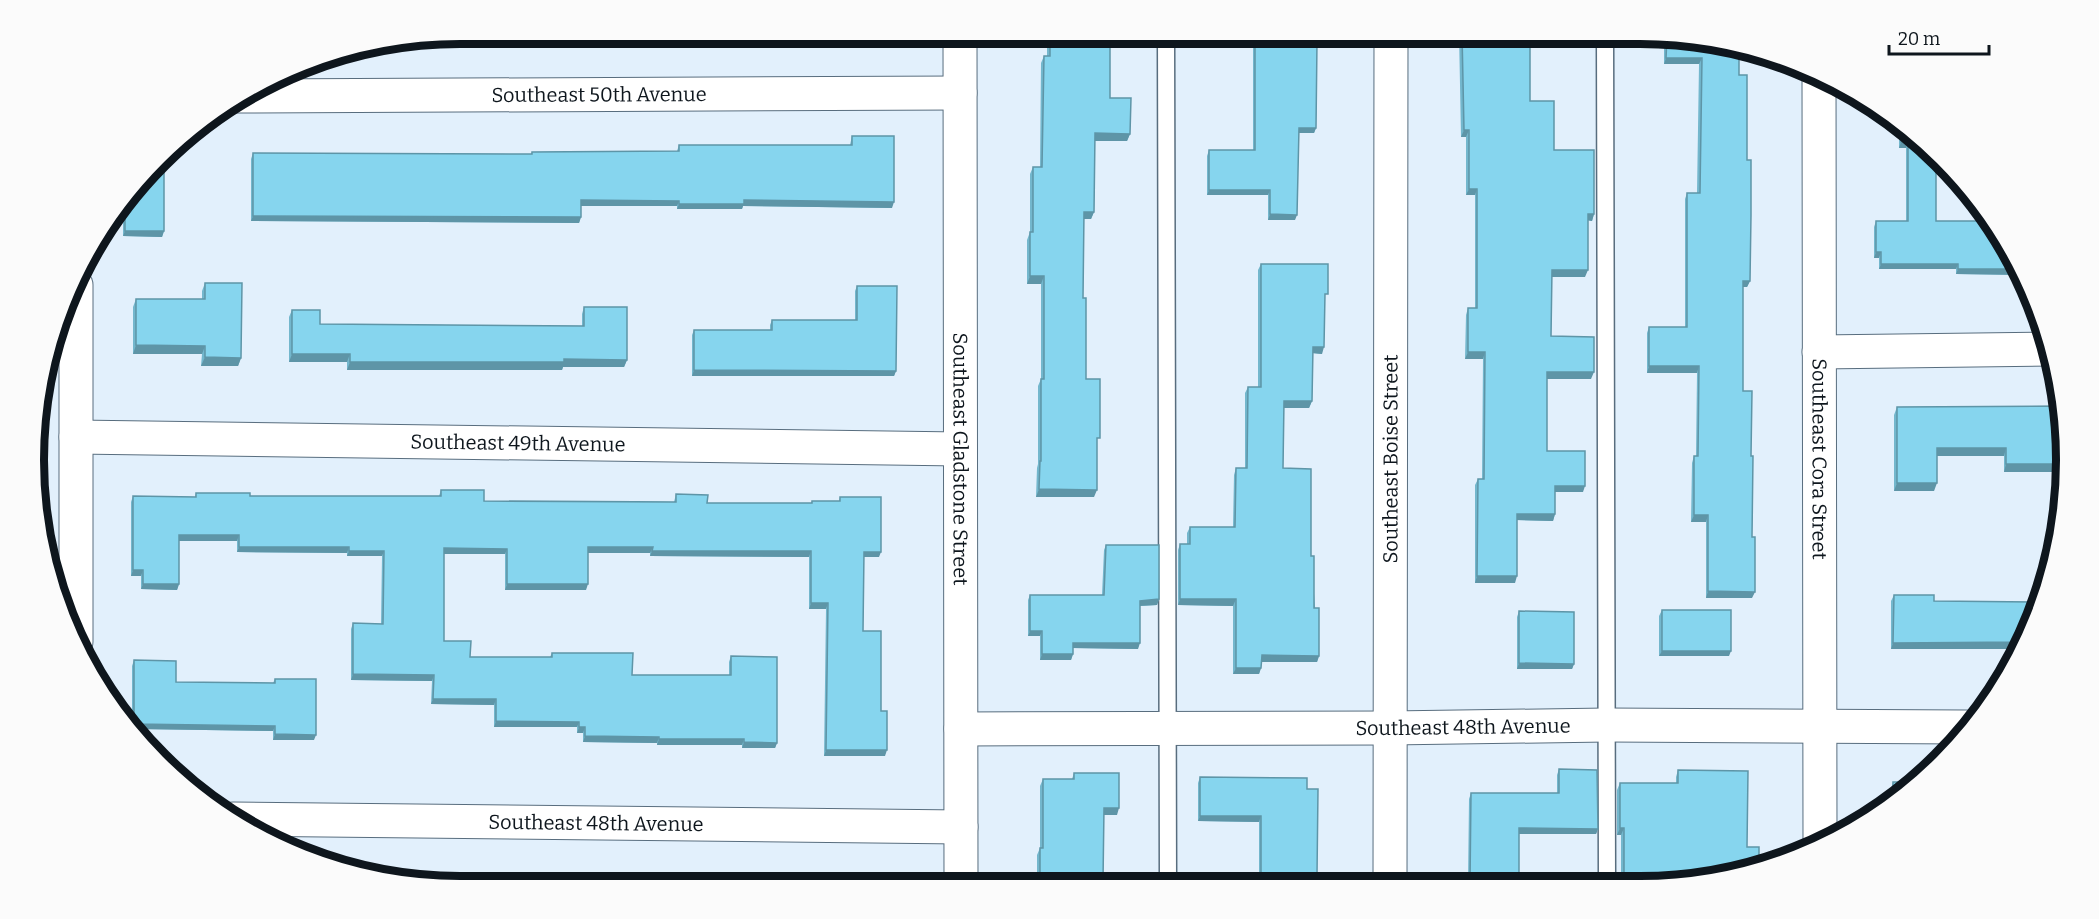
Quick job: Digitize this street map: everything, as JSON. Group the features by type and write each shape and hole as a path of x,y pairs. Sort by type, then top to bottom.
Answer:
{"street":[{"name":"Southeast Gladstone Street","path":"960,44 961,876"},
{"name":"Southeast Boise Street","path":"1390,876 1391,44"},
{"name":"Southeast Cora Street","path":"1819,84 1820,834"},
{"name":"Southeast 50th Avenue","path":"257,96 960,93"},
{"path":"72,611 75,300"},
{"path":"1819,352 2040,349"},
{"name":"Southeast 49th Avenue","path":"75,437 960,449"},
{"name":"Southeast 48th Avenue","path":"961,729 1607,725 1958,727"},
{"name":"Southeast 48th Avenue","path":"250,819 961,827"}],"lane":[{"path":"1166,44 1168,876"},
{"path":"1605,44 1607,876"}],"building":[{"path":"1050,44 1110,44 1110,98 1131,98 1130,134 1095,133 1094,212 1084,212 1083,298 1086,298 1086,379 1100,379 1097,490 1039,489 1041,379 1044,379 1044,276 1030,276 1030,232 1033,232 1033,167 1042,167 1044,56 1050,56"},
{"path":"1255,44 1317,44 1316,128 1299,128 1297,215 1270,214 1270,190 1209,190 1209,150 1255,150"},
{"path":"1462,44 1530,44 1530,101 1554,101 1554,150 1594,150 1594,214 1588,214 1588,270 1552,270 1551,336 1594,337 1594,372 1547,372 1547,451 1585,451 1585,486 1555,486 1555,514 1517,514 1517,576 1477,576 1478,479 1484,479 1485,352 1468,352 1468,308 1477,308 1477,189 1469,189 1469,130 1464,130"},
{"path":"1667,44 1721,51 1739,56 1739,75 1747,75 1747,160 1751,160 1751,215 1750,281 1743,281 1743,391 1752,391 1752,537 1755,537 1755,592 1708,591 1708,515 1694,515 1694,456 1698,456 1699,366 1649,366 1649,327 1687,327 1687,193 1700,193 1702,58 1666,58"},
{"path":"852,136 894,136 894,202 744,200 744,204 679,204 679,201 581,200 581,217 253,216 253,153 532,154 532,152 679,151 679,145 852,145"},
{"path":"1901,136 1914,147 1936,167 1936,221 1980,221 2009,269 1958,269 1958,264 1881,264 1881,252 1876,252 1876,221 1908,221 1908,142 1901,142"},
{"path":"164,166 164,231 125,231 125,212"},
{"path":"1261,264 1328,264 1324,347 1313,347 1312,401 1284,401 1283,468 1311,469 1311,556 1314,556 1314,608 1319,608 1319,656 1262,655 1261,668 1236,668 1236,599 1180,599 1180,544 1190,544 1190,527 1235,527 1236,468 1247,468 1248,387 1261,387"},
{"path":"205,283 242,283 241,358 205,357 205,346 136,345 136,299 205,299"},
{"path":"857,286 897,286 896,371 694,370 694,330 772,330 772,320 857,320"},
{"path":"584,307 627,307 627,360 350,362 350,354 292,354 292,310 320,310 320,324 584,326"},
{"path":"2052,406 2056,464 2006,464 2006,448 1937,448 1937,483 1897,483 1897,407"},
{"path":"441,490 484,490 484,501 676,502 676,494 708,495 707,503 812,503 812,501 840,501 840,497 881,497 881,552 864,552 863,631 881,631 881,711 887,711 887,750 826,750 828,603 811,603 811,551 652,551 653,547 588,547 588,584 507,584 507,549 444,548 444,641 471,641 470,657 552,657 552,653 633,653 632,675 731,675 731,656 777,657 777,743 744,742 744,739 585,736 585,727 579,727 579,722 496,721 496,699 433,699 434,675 353,674 353,623 383,624 384,551 349,551 349,547 239,547 239,535 179,535 179,584 143,584 143,570 133,570 133,496 196,497 196,493 250,493 250,496 441,496"},
{"path":"1106,545 1159,545 1159,599 1140,601 1140,643 1073,643 1073,654 1042,654 1042,631 1030,631 1030,595 1104,595"},
{"path":"1894,595 1934,595 1934,601 2030,602 2013,642 1893,643"},
{"path":"1662,610 1731,610 1731,651 1662,651"},
{"path":"1519,611 1574,612 1574,664 1519,663"},
{"path":"134,660 176,661 176,682 275,683 275,679 316,679 316,735 275,734 275,726 138,724 134,719"},
{"path":"1559,769 1597,770 1598,829 1519,828 1519,876 1470,876 1471,793 1559,793"},
{"path":"1678,770 1748,771 1747,847 1759,847 1759,857 1721,868 1694,872 1624,876 1624,828 1620,828 1620,783 1678,783"},
{"path":"1074,773 1119,773 1119,808 1104,808 1103,876 1040,876 1040,848 1043,848 1043,779 1074,779"},
{"path":"1200,777 1307,778 1307,789 1318,789 1317,876 1261,875 1261,816 1200,816"},
{"path":"1893,782 1902,782 1893,790"},
{"path":"557,874 691,876 557,876"}]}
